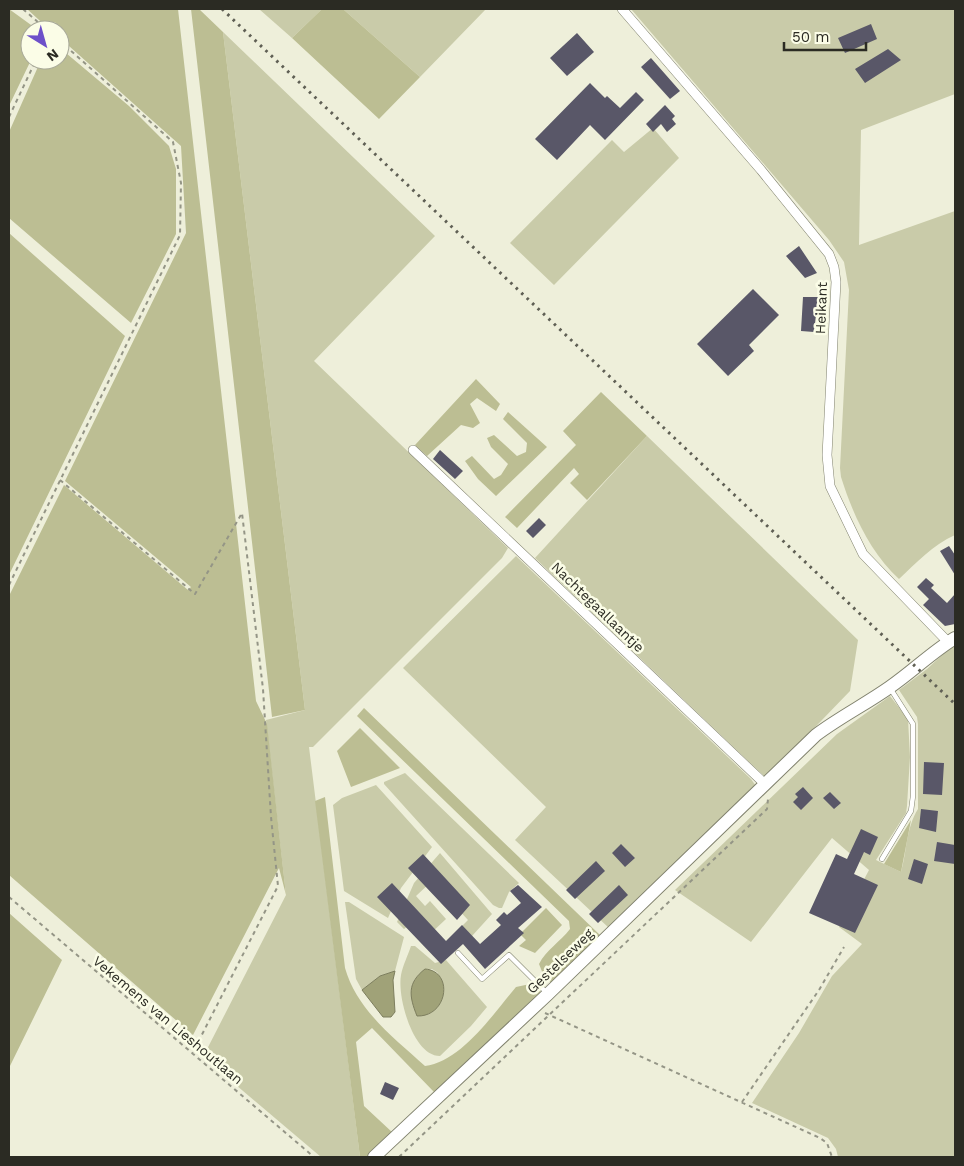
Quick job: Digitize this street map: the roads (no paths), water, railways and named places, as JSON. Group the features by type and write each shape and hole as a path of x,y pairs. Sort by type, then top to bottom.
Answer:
{"street":[{"name":"Heikant","path":"622,9 760,170 829,254 834,267 836,282 827,455 830,486 863,554 952,640"},
{"name":"Nachtegaallaantje","path":"413,450 765,784"},
{"name":"Gestelseweg","path":"374,1157 548,994 816,735 890,687 952,640"}],"lane":[{"path":"882,859 911,811 913,796 913,724 890,687"},
{"path":"458,953 482,979 509,955 548,994"}],"railway":[{"path":"222,9 955,704"}]}
